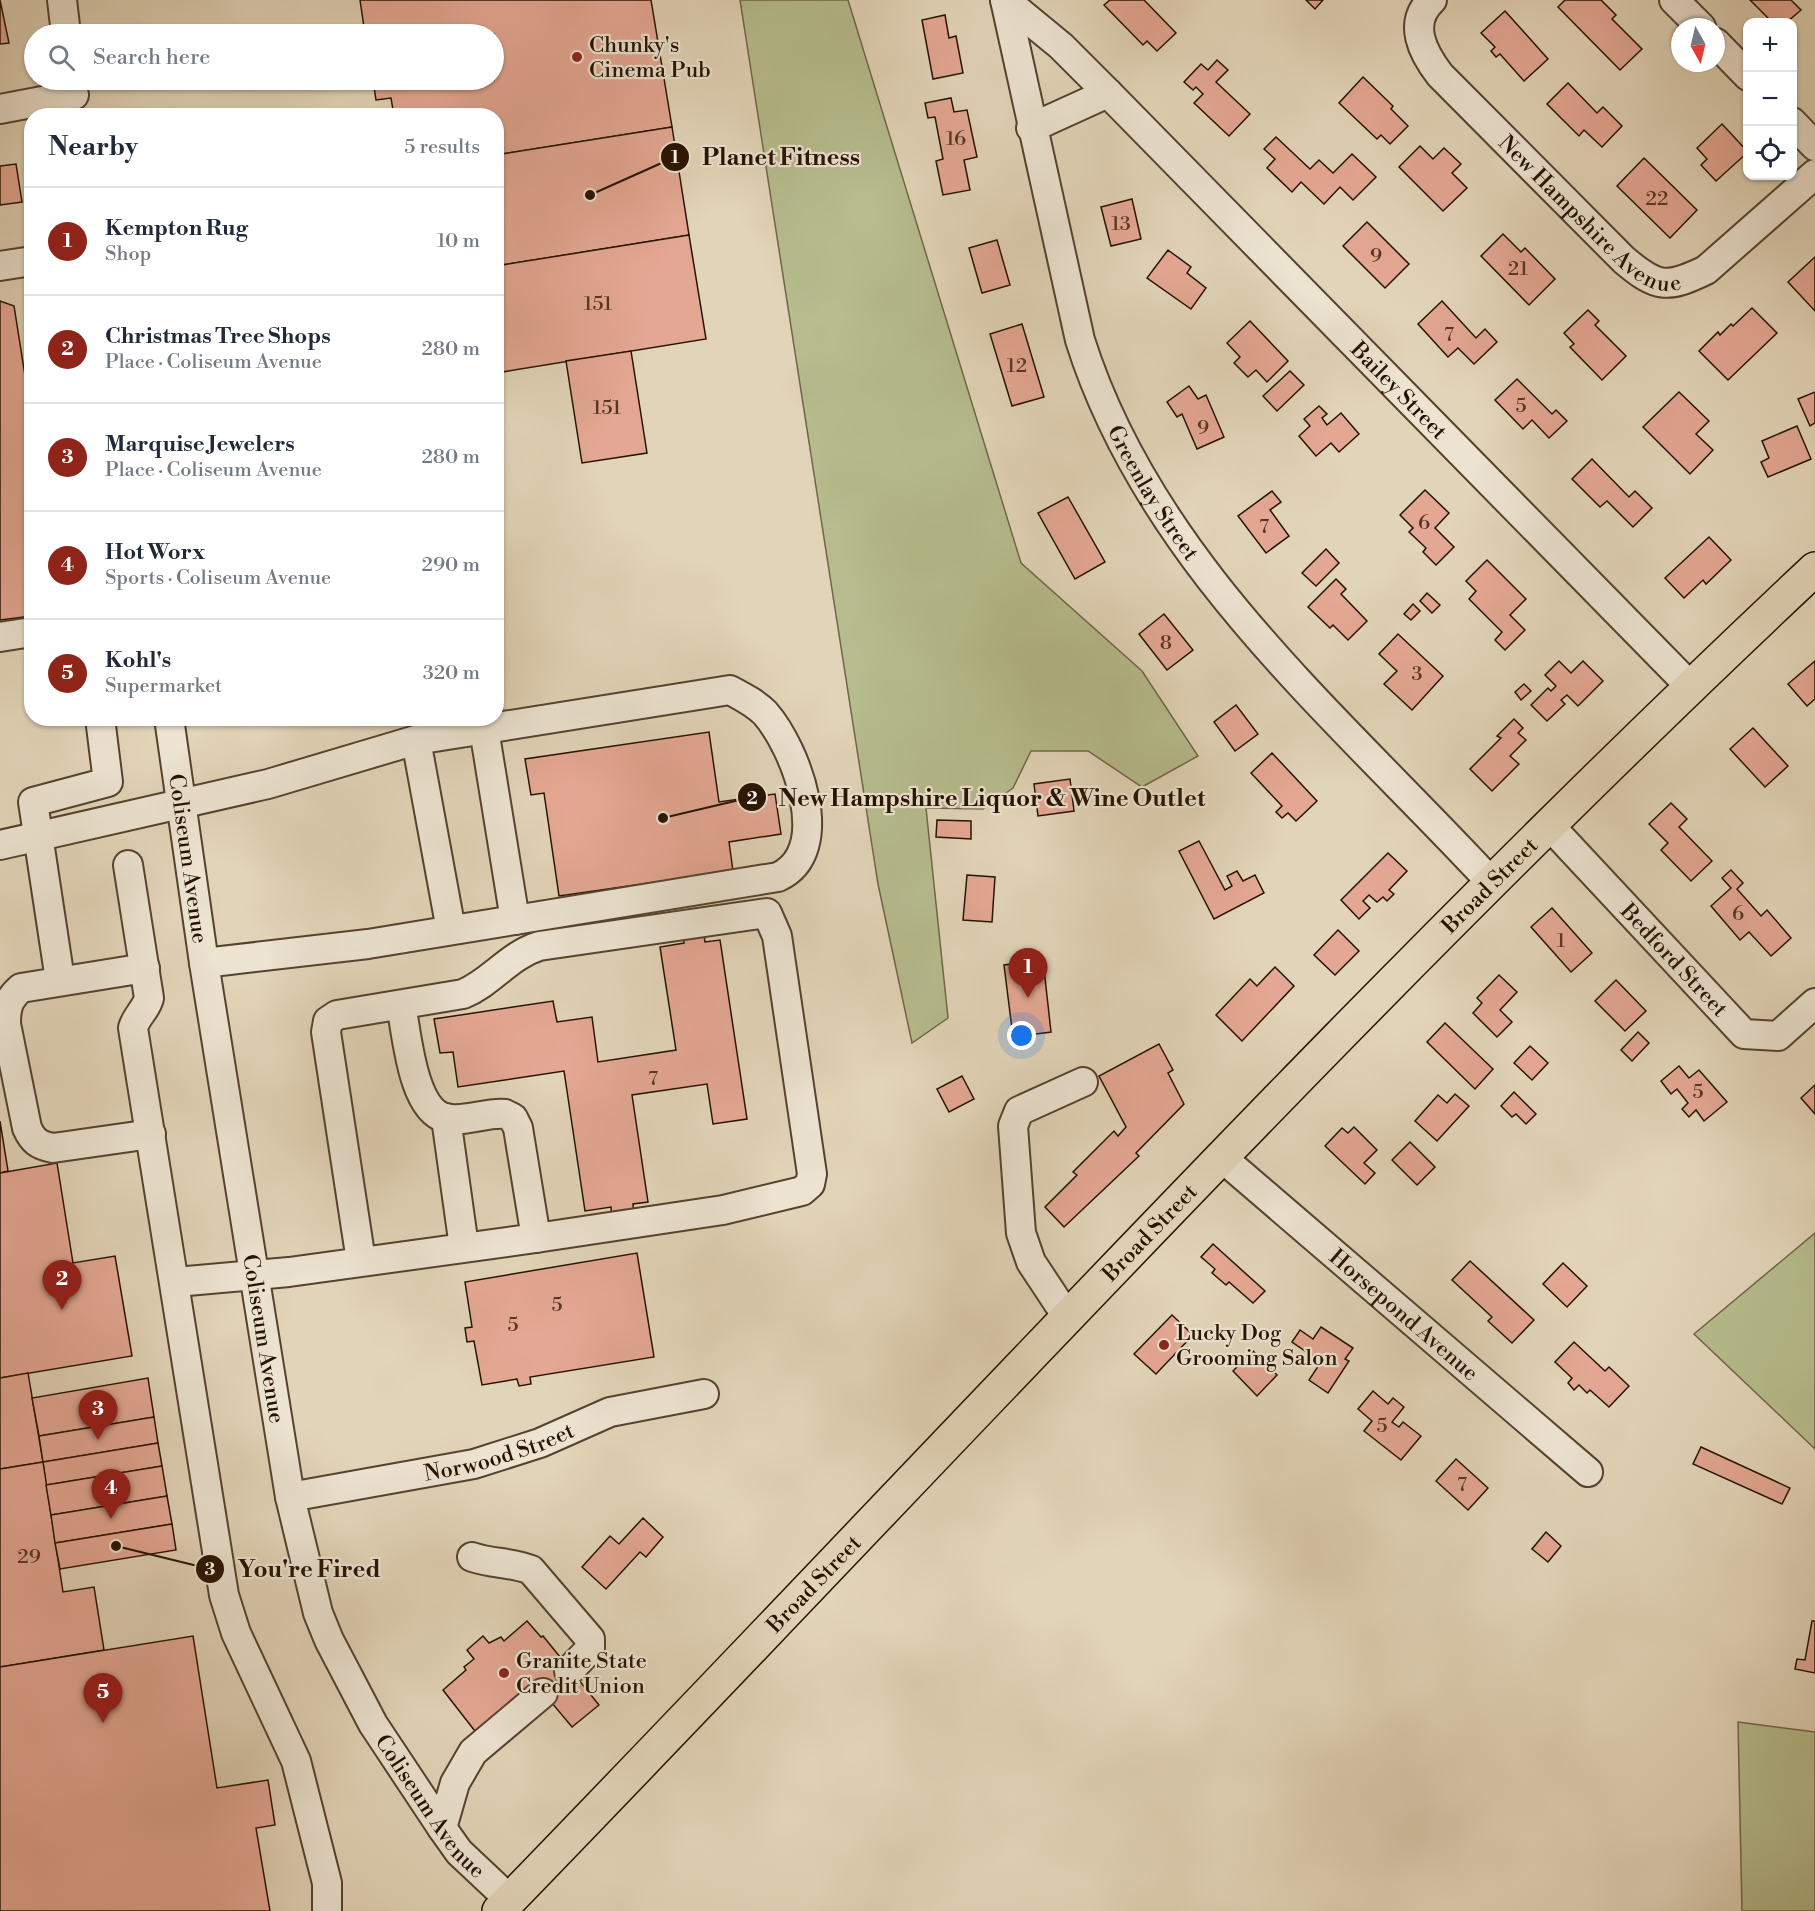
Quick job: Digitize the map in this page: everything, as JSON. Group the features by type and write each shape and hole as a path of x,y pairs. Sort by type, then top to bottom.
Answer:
{"main road":[{"name":"Broad Street","path":"504,1905 1068,1318 1220,1156 1491,882 1690,686 1815,569"}],"street":[{"path":"62,0 65,24"},
{"name":"Bailey Street","path":"1005,0 1061,46 1108,93 1690,686"},
{"name":"Greenlay Street","path":"1005,0 1031,128 1080,340 1094,387 1117,432 1173,531 1225,598 1281,662 1491,882"},
{"name":"New Hampshire Avenue","path":"1432,0 1423,8 1418,31 1425,56 1440,75 1624,261 1646,280 1667,284 1685,280 1706,270 1815,174"},
{"path":"1674,0 1692,18"},
{"path":"1725,52 1744,72"},
{"path":"1031,128 1108,93"},
{"path":"0,109 75,97"},
{"path":"1796,126 1815,146"},
{"path":"0,266 24,262"},
{"path":"0,637 24,633"},
{"path":"204,963 334,948 760,881 790,872 806,847 807,817 798,771 780,734 765,713 749,700 730,690 504,722"},
{"path":"60,980 33,802 108,782 101,726"},
{"name":"Coliseum Avenue","path":"170,726 204,963 290,1497 305,1566 329,1640 373,1724 459,1852 504,1905"},
{"path":"0,845 268,784 416,740 473,726 515,920"},
{"path":"416,740 451,930"},
{"name":"Bedford Street","path":"1549,825 1744,1034 1778,1036 1815,1003"},
{"path":"128,865 149,998 147,1006 135,1020 133,1028 176,1282 224,1595 236,1633 296,1761 327,1883 327,1911"},
{"path":"176,1282 361,1262 536,1239 723,1210 802,1191 810,1184 812,1174 778,947 760,881"},
{"path":"361,1262 326,1032 328,1021 337,1015 463,994 480,987 516,955 539,946 767,913"},
{"path":"145,968 21,988 11,997 6,1008 6,1024 27,1128 32,1140 41,1146 53,1148 151,1134"},
{"path":"402,1005 419,1092 433,1112 446,1118 497,1113 513,1118 518,1128 536,1239"},
{"path":"1068,1318 1031,1262 1021,1233 1013,1126 1019,1111 1083,1082"},
{"path":"446,1118 464,1247"},
{"name":"Horsepond Avenue","path":"1220,1156 1588,1472"},
{"name":"Norwood Street","path":"290,1497 474,1464 540,1443 610,1412 704,1394"},
{"path":"472,1557 488,1562 519,1565 531,1570 590,1639 590,1649 569,1671"},
{"path":"442,1828 454,1783 473,1752 543,1693"}],"green space":[{"path":"740,0 848,0 1021,563 1142,671 1198,756 1142,787 1088,751 1031,751 1013,788 983,809 926,808 948,1018 912,1043 878,884"},
{"path":"1815,1233 1815,1449 1694,1334"},
{"path":"1738,1722 1815,1732 1815,1911 1742,1911"}],"building":[{"path":"0,0 9,43 0,44"},
{"name":"Chunky's Cinema Pub","path":"360,0 651,0 672,127 504,154 504,108 393,108 391,98 376,100 374,90 504,90 504,24 364,24"},
{"path":"1110,0 1144,0 1176,33 1157,51 1147,41 1143,45 1104,5"},
{"path":"1306,0 1323,0 1315,9"},
{"path":"1565,0 1601,0 1616,15 1612,19 1642,49 1620,70 1558,7"},
{"path":"1750,0 1791,0 1801,10 1792,18 1768,18"},
{"path":"1505,11 1548,59 1524,81 1500,54 1496,57 1491,51 1495,47 1481,33"},
{"path":"945,15 949,38 956,36 963,73 933,79 922,20"},
{"path":"1217,60 1228,70 1216,82 1250,114 1229,136 1194,103 1203,94 1196,87 1193,90 1184,82 1201,64 1208,70"},
{"path":"1363,77 1393,106 1391,109 1408,126 1390,144 1381,135 1377,139 1339,103"},
{"path":"1568,83 1597,113 1603,107 1622,126 1602,147 1584,130 1579,136 1547,104"},
{"path":"951,98 954,112 967,110 977,157 964,160 970,190 943,195 936,161 943,159 935,117 928,118 925,103"},
{"path":"1722,124 1743,147 1743,157 1716,181 1701,165 1707,159 1697,148"},
{"path":"672,127 689,235 504,265 504,154"},
{"path":"1276,137 1310,169 1319,160 1333,173 1352,154 1376,177 1353,200 1340,187 1324,204 1301,182 1292,192 1267,168 1275,159 1264,149"},
{"path":"1420,146 1433,159 1444,148 1461,164 1452,173 1467,188 1443,211 1399,167"},
{"path":"1644,158 1697,210 1670,238 1617,186"},
{"path":"16,164 22,202 0,205 0,166"},
{"path":"1132,199 1141,239 1111,246 1101,207"},
{"path":"1367,222 1409,264 1385,288 1343,246"},
{"path":"1503,234 1521,252 1525,248 1555,279 1529,305 1481,256"},
{"path":"689,235 706,339 504,372 504,265"},
{"path":"997,240 1010,285 982,293 969,248"},
{"path":"1168,250 1191,267 1187,273 1206,288 1191,309 1147,278"},
{"path":"1815,257 1815,311 1788,282"},
{"path":"0,301 14,306 24,369 24,617 0,620"},
{"path":"1442,301 1476,338 1485,329 1497,342 1474,364 1458,348 1448,357 1418,324"},
{"path":"1752,308 1777,333 1728,380 1699,351 1718,332 1720,335 1731,324 1733,326"},
{"path":"1588,310 1599,321 1595,325 1626,356 1602,380 1570,347 1574,344 1564,333"},
{"path":"1250,321 1288,361 1267,382 1256,370 1248,377 1234,363 1240,357 1227,343"},
{"path":"1022,324 1044,397 1012,406 990,334"},
{"path":"631,351 647,453 582,463 566,361"},
{"path":"1290,371 1304,385 1277,411 1263,396"},
{"path":"1517,379 1552,414 1556,410 1567,421 1549,438 1532,420 1523,429 1495,400"},
{"path":"1189,386 1198,399 1206,395 1224,437 1197,449 1182,414 1177,417 1167,402"},
{"path":"1679,392 1709,421 1696,434 1713,450 1690,474 1643,427"},
{"path":"1815,392 1815,423 1810,426 1798,399"},
{"path":"1319,406 1327,414 1322,418 1327,425 1341,413 1359,434 1339,452 1331,443 1316,456 1299,436 1310,426 1304,419"},
{"path":"1797,426 1811,459 1768,477 1761,462 1769,458 1762,441"},
{"path":"1592,459 1629,497 1635,491 1652,508 1633,527 1607,501 1600,507 1572,479"},
{"path":"1425,490 1449,513 1435,528 1454,547 1436,565 1423,552 1426,548 1409,532 1413,528 1400,515"},
{"path":"1272,491 1281,502 1270,510 1289,536 1266,553 1238,516"},
{"path":"1068,497 1105,562 1075,579 1038,513"},
{"path":"1709,537 1731,560 1706,584 1703,580 1684,598 1665,578"},
{"path":"1326,549 1339,563 1316,586 1302,573"},
{"path":"1487,560 1526,599 1510,615 1525,630 1505,650 1495,640 1502,632 1469,599 1476,591 1466,581"},
{"path":"1336,579 1346,589 1341,594 1367,621 1348,640 1333,625 1330,628 1308,607"},
{"path":"1427,593 1440,605 1432,613 1420,601"},
{"path":"1413,604 1420,611 1411,620 1404,614"},
{"path":"1164,614 1193,650 1167,670 1139,634"},
{"path":"1398,634 1443,676 1412,710 1384,684 1397,671 1379,654"},
{"path":"1559,661 1571,673 1583,661 1603,681 1578,706 1567,695 1561,700 1565,704 1547,721 1531,705 1548,688 1551,691 1556,686 1545,675"},
{"path":"1815,661 1815,699 1807,706 1788,684"},
{"path":"1524,684 1531,691 1521,700 1515,692"},
{"path":"1236,705 1258,734 1235,751 1214,722"},
{"path":"1514,719 1523,728 1518,733 1526,740 1510,756 1519,764 1492,791 1470,769 1501,738 1497,736"},
{"path":"1753,728 1788,766 1765,787 1730,749"},
{"path":"709,732 719,802 775,794 781,834 729,842 733,871 559,896 544,793 531,795 525,759"},
{"path":"1272,753 1317,801 1296,821 1288,813 1282,818 1276,812 1282,806 1251,773"},
{"path":"1070,779 1074,811 1038,816 1034,784"},
{"path":"1671,803 1687,819 1679,827 1712,861 1691,881 1661,850 1668,843 1649,824"},
{"path":"937,820 971,821 971,839 936,837"},
{"path":"1199,841 1225,890 1232,886 1227,876 1237,871 1243,881 1255,875 1264,893 1214,919 1179,851"},
{"path":"1388,853 1407,871 1389,890 1394,894 1387,901 1383,897 1377,902 1369,895 1363,901 1370,908 1359,919 1341,900"},
{"path":"1731,870 1743,883 1737,889 1761,916 1767,910 1791,938 1771,956 1749,932 1740,940 1711,906 1731,888 1722,878"},
{"path":"967,875 995,877 992,922 963,920"},
{"path":"1552,908 1592,953 1571,972 1531,927"},
{"path":"703,928 705,942 720,940 747,1119 713,1124 707,1084 632,1095 648,1202 633,1204 634,1216 612,1219 611,1207 585,1211 564,1071 458,1087 453,1052 440,1053 434,1019 553,1001 557,1022 592,1017 598,1062 676,1050 660,947 684,943 683,931"},
{"path":"1338,930 1359,951 1335,975 1314,955"},
{"path":"1043,960 1051,1032 1013,1037 1004,965"},
{"path":"1275,967 1294,986 1242,1041 1216,1015 1250,979 1257,986"},
{"path":"1499,975 1517,992 1500,1010 1512,1022 1497,1037 1473,1013 1482,1003 1477,998"},
{"path":"1616,980 1646,1011 1625,1031 1595,1001"},
{"path":"1445,1023 1493,1069 1475,1089 1427,1042"},
{"path":"1638,1032 1649,1043 1632,1061 1621,1050"},
{"path":"1159,1044 1173,1070 1168,1073 1184,1104 1136,1153 1139,1156 1064,1227 1045,1207 1077,1175 1073,1172 1114,1131 1118,1136 1126,1127 1099,1076"},
{"path":"1530,1046 1548,1063 1532,1080 1514,1063"},
{"path":"1679,1066 1689,1078 1699,1070 1727,1102 1704,1121 1696,1110 1689,1117 1682,1109 1688,1103 1677,1089 1671,1094 1661,1081"},
{"path":"962,1076 974,1099 949,1112 937,1089"},
{"path":"1815,1085 1815,1114 1801,1098"},
{"path":"1514,1092 1536,1114 1526,1124 1516,1114 1512,1117 1501,1106"},
{"path":"1455,1094 1469,1106 1437,1141 1415,1121 1438,1095 1447,1103"},
{"path":"0,1121 8,1171 0,1173"},
{"path":"1354,1127 1377,1150 1364,1163 1375,1173 1365,1184 1325,1146 1342,1128 1348,1133"},
{"path":"1410,1142 1435,1167 1417,1185 1392,1160"},
{"path":"57,1163 73,1263 115,1256 132,1356 0,1378 0,1173"},
{"path":"1213,1244 1265,1291 1253,1303 1229,1282 1226,1285 1212,1273 1215,1269 1201,1257"},
{"path":"637,1253 654,1357 530,1377 531,1384 519,1386 517,1379 482,1385 474,1341 467,1342 465,1328 472,1327 465,1282"},
{"path":"1470,1261 1534,1320 1512,1343 1488,1321 1492,1317 1452,1280"},
{"path":"1563,1263 1587,1286 1567,1307 1543,1284"},
{"name":"Lucky Dog Grooming Salon","path":"1172,1315 1193,1335 1156,1374 1134,1354"},
{"path":"1321,1327 1353,1348 1345,1359 1349,1361 1328,1393 1309,1380 1321,1362 1292,1342 1300,1330 1313,1339"},
{"path":"1574,1342 1605,1371 1609,1367 1629,1386 1609,1407 1590,1390 1587,1393 1579,1385 1574,1390 1568,1383 1572,1378 1555,1362"},
{"path":"1253,1351 1277,1375 1257,1396 1233,1371"},
{"path":"28,1373 43,1462 0,1469 0,1378"},
{"path":"148,1378 154,1417 39,1436 32,1398"},
{"path":"1373,1391 1388,1404 1393,1398 1404,1407 1392,1422 1399,1427 1403,1422 1421,1436 1401,1460 1364,1431 1372,1421 1358,1409"},
{"path":"154,1417 158,1443 43,1462 39,1436"},
{"path":"158,1443 162,1466 46,1485 43,1462"},
{"path":"1701,1447 1790,1488 1782,1504 1693,1464"},
{"path":"1456,1459 1488,1488 1468,1510 1436,1481"},
{"path":"43,1462 63,1592 94,1587 104,1650 0,1667 0,1469"},
{"path":"162,1466 167,1496 51,1515 46,1485"},
{"path":"167,1496 172,1524 55,1543 51,1515"},
{"path":"643,1518 663,1537 646,1557 640,1552 606,1589 582,1567 610,1536 619,1544"},
{"path":"172,1524 176,1550 60,1569 55,1543"},
{"path":"1546,1532 1561,1546 1548,1562 1532,1549"},
{"path":"527,1621 541,1637 543,1636 599,1705 572,1727 537,1685 478,1735 443,1690 466,1670 464,1667 474,1659 467,1650 483,1636 489,1643 501,1637 504,1641"},
{"path":"1812,1621 1815,1621 1815,1673 1795,1669 1797,1659 1805,1660"},
{"path":"193,1636 217,1788 268,1780 275,1825 256,1828 270,1911 0,1911 0,1667"}],"place":[{"name":"Chunky's Cinema Pub","path":"577,57"},
{"name":"Planet Fitness","path":"590,195"},
{"name":"New Hampshire Liquor & Wine Outlet","path":"663,818"},
{"name":"Kempton Rug","path":"1028,998"},
{"name":"Christmas Tree Shops","path":"62,1310"},
{"name":"Lucky Dog Grooming Salon","path":"1164,1345"},
{"name":"Marquise Jewelers","path":"98,1440"},
{"name":"Hot Worx","path":"111,1519"},
{"name":"You're Fired","path":"116,1546"},
{"name":"Granite State Credit Union","path":"504,1673"},
{"name":"Kohl's","path":"103,1723"}]}
